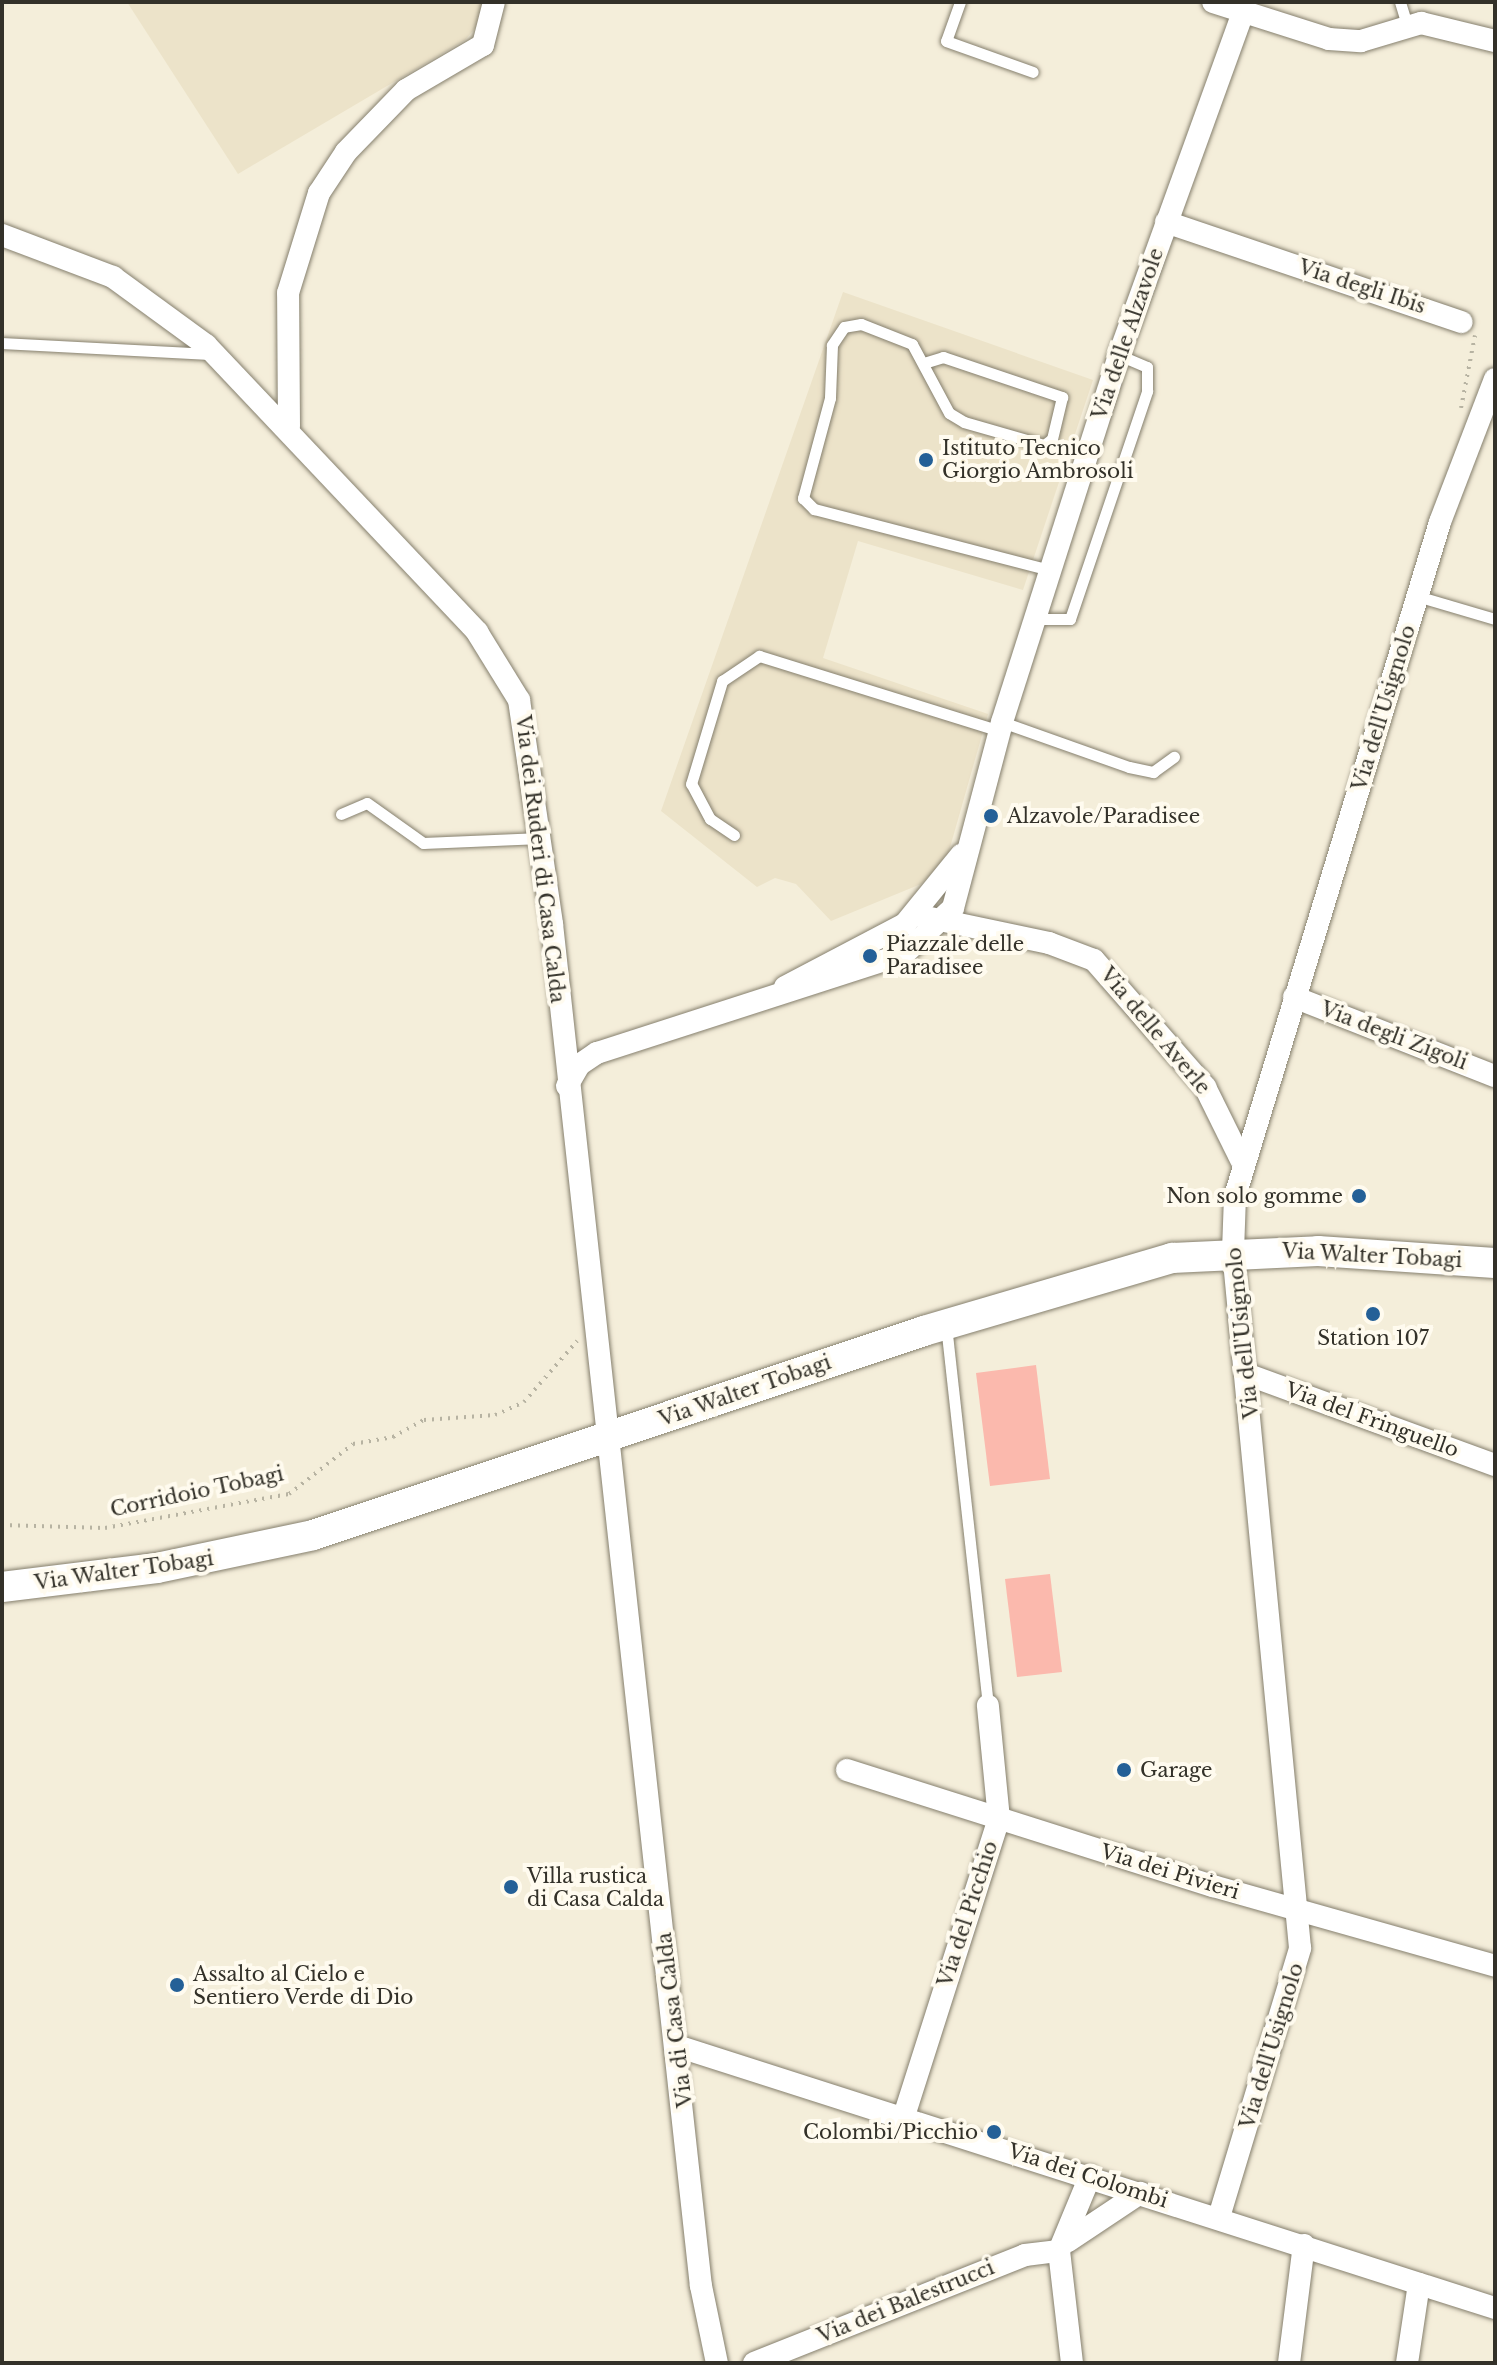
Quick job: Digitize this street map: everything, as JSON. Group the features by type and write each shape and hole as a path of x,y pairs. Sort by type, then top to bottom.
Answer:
{"street":[{"path":"289,426 288,293 319,193 346,152 406,90 483,45 494,2"},
{"path":"1213,2 1340,41 1407,25 1495,41"},
{"name":"Via delle Alzavole","path":"968,843 1001,727 1119,355 1243,12"},
{"name":"Via degli Ibis","path":"1166,222 1462,322"},
{"name":"Via dei Ruderi di Casa Calda","path":"2,235 113,277 214,354 289,426 497,657 522,711 541,838 608,1437"},
{"name":"Via dell'Usignolo","path":"1219,2217 1295,1976 1299,1910 1249,1375 1233,1251 1241,1160 1417,596 1495,382"},
{"path":"776,994 916,915 968,843"},
{"path":"567,1086 575,1069 597,1053 904,954 941,924 957,898 968,843"},
{"name":"Via delle Averle","path":"916,915 941,924 1049,943 1094,960 1205,1087 1241,1160"},
{"name":"Via degli Zigoli","path":"1294,997 1495,1076"},
{"name":"Via Walter Tobagi","path":"2,1587 146,1570 286,1542 946,1324 1151,1263 1233,1251 1495,1263"},
{"name":"Via del Fringuello","path":"1249,1375 1495,1465"},
{"name":"Via di Casa Calda","path":"608,1437 680,2047 701,2286 717,2363"},
{"name":"Via del Picchio","path":"904,2116 999,1819 988,1706"},
{"name":"Via dei Pivieri","path":"847,1770 1299,1910 1495,1966"},
{"name":"Via dei Colombi","path":"680,2047 904,2116 1495,2308"},
{"path":"1072,2363 1059,2251 1090,2176"},
{"path":"1059,2251 1080,2227 1140,2193"},
{"path":"1289,2363 1304,2245"},
{"name":"Via dei Balestrucci","path":"754,2363 1025,2255 1059,2251"},
{"path":"1407,2363 1419,2284"}],"lane":[{"path":"960,2 946,41 1033,72"},
{"path":"1400,2 1407,25"},
{"path":"927,362 943,357 1062,397 1052,439 1044,445 949,413 927,362 912,344 861,324 844,327 832,345 830,398 803,498 814,509 1050,570"},
{"path":"2,343 214,354"},
{"path":"1035,619 1070,619 1147,391 1147,367 1119,355"},
{"path":"1417,596 1495,619"},
{"path":"734,835 710,819 691,784 722,681 759,656 1129,767 1153,772 1174,757"},
{"path":"341,814 367,803 423,843 541,838"},
{"path":"946,1324 988,1706"}],"path":[{"path":"1462,322 1475,335 1475,350 1461,391 1462,414"},
{"name":"Corridoio Tobagi","path":"2,1525 105,1528 289,1494 353,1444 393,1437 424,1420 495,1415 524,1402 584,1333"}],"shaded area":[{"path":"127,2 482,2 484,18 465,40 238,174"},
{"path":"843,292 1093,380 1023,590 858,541 823,658 988,714 947,858 921,884 831,921 796,884 775,878 757,887 661,811"},
{"path":"1036,1365 1050,1479 990,1486 976,1373"},
{"path":"1050,1574 1062,1672 1017,1677 1005,1579"}],"place":[{"name":"Istituto Tecnico Giorgio Ambrosoli","path":"926,460"},
{"name":"Alzavole/Paradisee","path":"991,816"},
{"name":"Piazzale delle Paradisee","path":"870,956"},
{"name":"Non solo gomme","path":"1359,1196"},
{"name":"Station 107","path":"1373,1314"},
{"name":"Garage","path":"1124,1770"},
{"name":"Villa rustica di Casa Calda","path":"511,1887"},
{"name":"Assalto al Cielo e Sentiero Verde di Dio","path":"177,1985"},
{"name":"Colombi/Picchio","path":"994,2132"}]}
